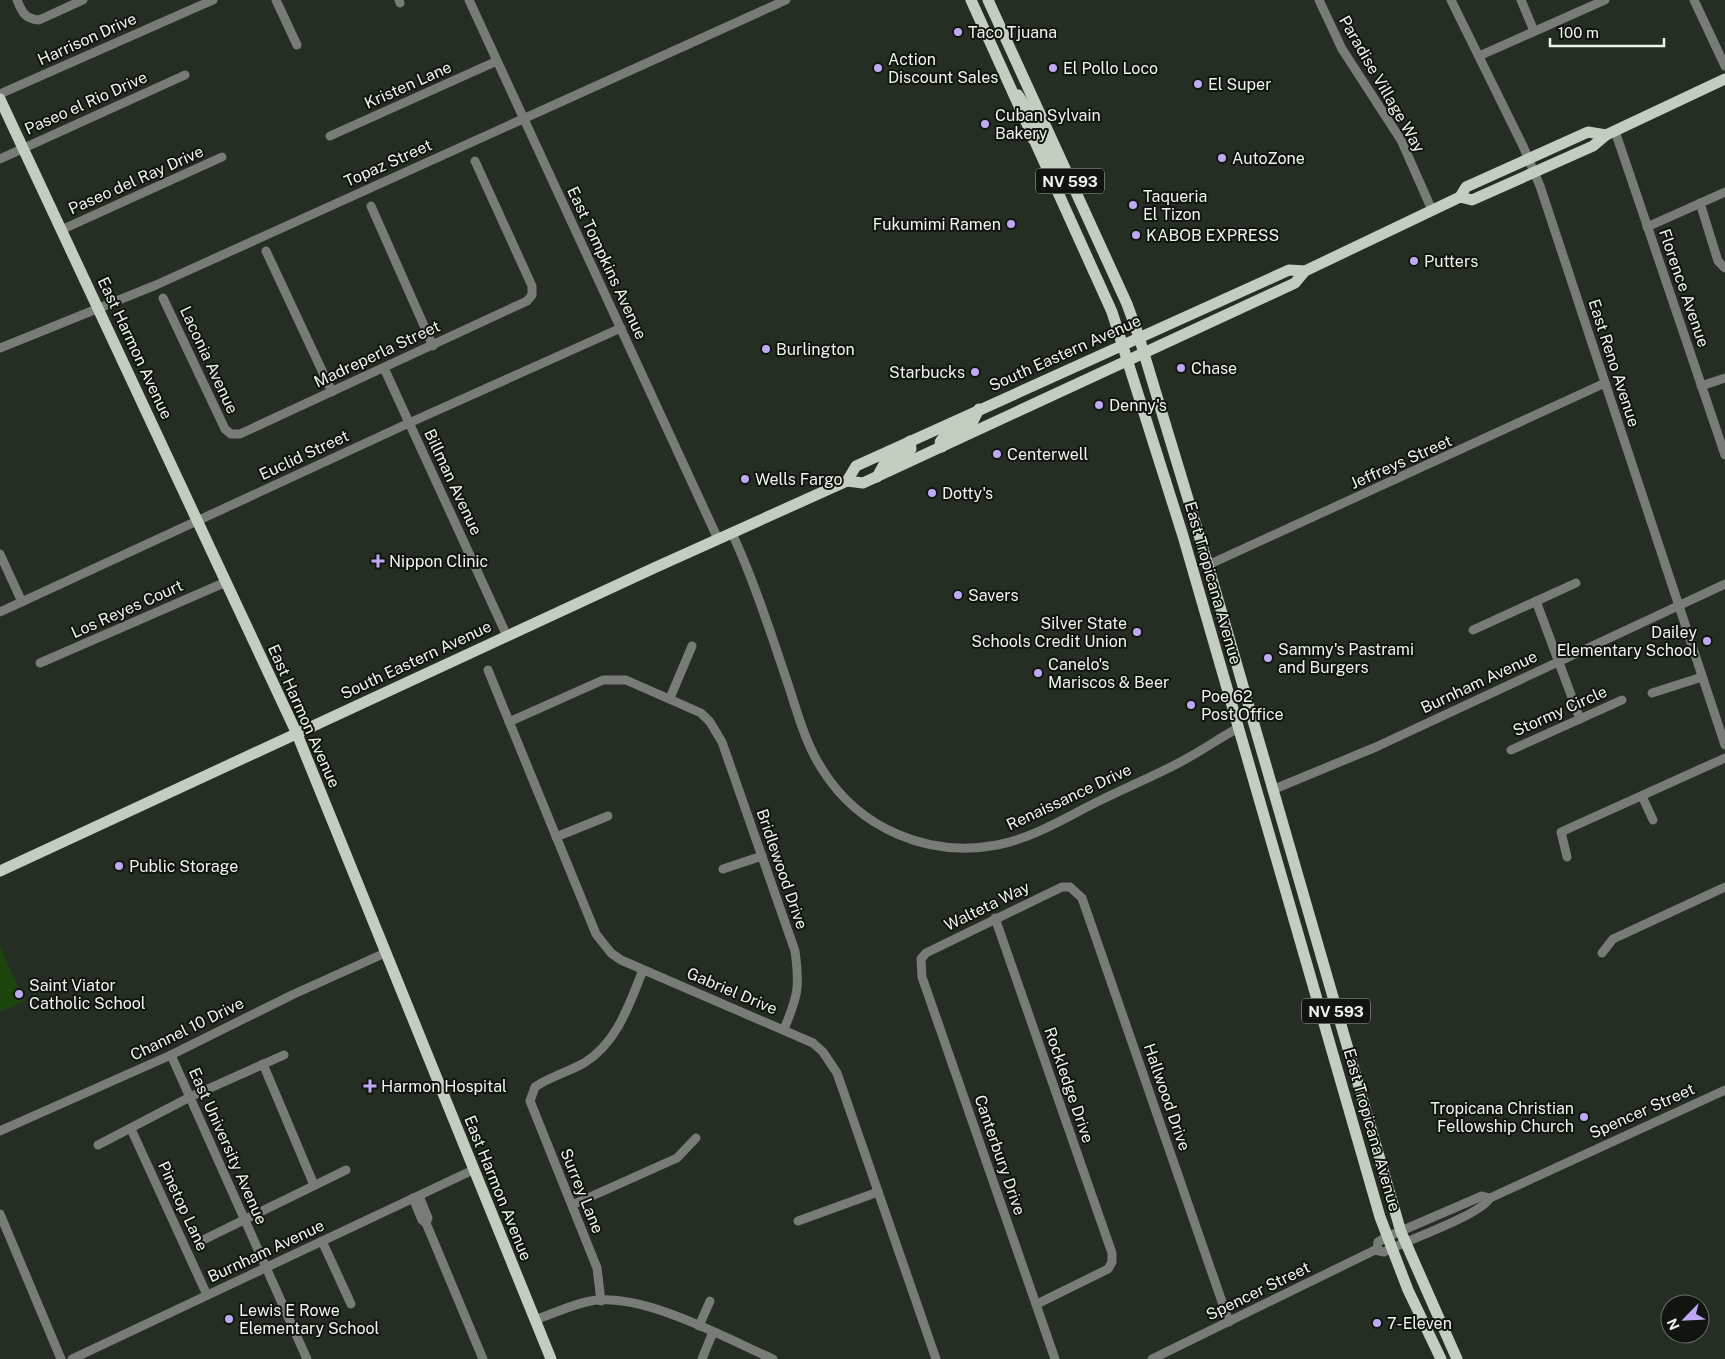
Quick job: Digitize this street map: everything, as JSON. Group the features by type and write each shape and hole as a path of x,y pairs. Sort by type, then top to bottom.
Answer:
{"main road":[{"name":"East Tropicana Avenue","path":"971,0 1010,91 1098,280 1123,344 1183,536 1255,790 1389,1243 1441,1359"},
{"name":"East Tropicana Avenue","path":"988,0 1127,304 1139,337 1208,565 1282,826 1403,1237 1456,1359"},
{"name":"South Eastern Avenue","path":"1460,197 1472,200 1535,172 1593,146 1610,133 1725,79"},
{"path":"1010,91 1019,96 1040,128 1049,135"},
{"name":"East Harmon Avenue","path":"0,99 297,734 551,1359"},
{"name":"South Eastern Avenue","path":"0,872 718,539 847,481 864,482 876,477 1295,283 1305,271 1460,197 1466,187 1588,132 1610,133"},
{"path":"1033,140 1039,138 1043,142 1063,178 1080,203"},
{"name":"South Eastern Avenue","path":"847,481 856,466 979,409 1289,270 1305,271"},
{"path":"942,447 940,442 943,438 972,423 979,409"},
{"path":"876,477 884,464 906,454 910,449 910,441"},
{"path":"1183,536 1193,543 1200,563 1208,565"},
{"path":"1194,574 1201,575 1210,600 1220,608"},
{"path":"1247,758 1257,766 1264,787 1272,790"},
{"path":"1255,790 1264,794 1273,816 1282,826"},
{"path":"1302,951 1314,971 1329,1011 1339,1020"},
{"path":"1321,1014 1331,1023 1341,1048 1353,1069"}],"street":[{"path":"16,0 24,15 31,19 39,20 83,0"},
{"name":"Harrison Drive","path":"0,94 213,0"},
{"path":"276,0 297,45"},
{"name":"East Tompkins Avenue","path":"469,0 718,539"},
{"name":"Topaz Street","path":"1,345 156,284 786,0"},
{"name":"Paradise Village Way","path":"1319,0 1342,49 1401,140 1432,210"},
{"name":"East Reno Avenue","path":"1451,0 1535,172 1725,745"},
{"path":"1521,0 1534,31"},
{"path":"1479,56 1605,0"},
{"path":"1694,0 1725,66"},
{"name":"Kristen Lane","path":"330,136 497,61"},
{"name":"Paseo el Rio Drive","path":"0,159 185,75"},
{"name":"Florence Avenue","path":"1610,133 1647,226 1725,455"},
{"name":"Paseo del Ray Drive","path":"61,230 222,157"},
{"name":"Madreperla Street","path":"231,434 240,434 527,301 532,295 532,286 475,161"},
{"path":"1647,226 1725,192"},
{"path":"1700,203 1718,261 1725,268"},
{"path":"371,206 433,346"},
{"path":"266,251 332,392"},
{"name":"Laconia Avenue","path":"163,298 225,429 231,434"},
{"name":"Euclid Street","path":"0,612 409,422 621,328"},
{"name":"Billman Avenue","path":"384,368 507,636"},
{"path":"1701,386 1725,378"},
{"name":"Jeffreys Street","path":"1208,565 1605,383"},
{"name":"Renaissance Drive","path":"732,533 750,572 807,738 821,769 842,795 868,819 898,836 931,846 965,848 998,845 1043,828 1186,759 1238,728"},
{"path":"0,554 22,602"},
{"name":"Los Reyes Court","path":"40,663 226,582"},
{"path":"1473,630 1576,583"},
{"name":"Burnham Avenue","path":"1272,790 1376,747 1725,584"},
{"path":"1536,601 1580,719"},
{"path":"509,722 602,680 626,680 670,698 692,646"},
{"name":"Gabriel Drive","path":"488,670 596,934 611,953 643,970 813,1043 823,1052 837,1073 936,1359"},
{"path":"1652,693 1702,676"},
{"name":"Bridlewood Drive","path":"670,698 701,713 710,722 722,742 795,951 800,981 794,1008 784,1029"},
{"name":"Stormy Circle","path":"1511,750 1622,700"},
{"path":"1567,857 1561,832 1725,758"},
{"path":"1642,796 1653,820"},
{"path":"556,837 608,816"},
{"path":"723,869 762,856"},
{"name":"Walteta Way","path":"921,959 926,953 1054,889 1070,887"},
{"name":"Hallwood Drive","path":"1070,887 1082,898 1229,1322"},
{"path":"1602,953 1613,939 1725,887"},
{"name":"Rockledge Drive","path":"995,918 1112,1253 1112,1262 1108,1269 1037,1304"},
{"name":"Channel 10 Drive","path":"0,1131 171,1055 294,994 385,953"},
{"name":"Canterbury Drive","path":"921,959 922,977 1055,1359"},
{"name":"Surrey Lane","path":"601,1301 598,1268 530,1101 531,1093 542,1082 583,1063 602,1048 622,1022 643,970"},
{"name":"East University Avenue","path":"171,1055 244,1221 268,1267 307,1359"},
{"path":"98,1145 190,1098 284,1055"},
{"path":"263,1064 314,1185"},
{"name":"Spencer Street","path":"1152,1359 1377,1249 1378,1242 1389,1243 1486,1206 1490,1198 1725,1090"},
{"name":"Pinetop Lane","path":"131,1128 207,1295"},
{"path":"572,1205 677,1158 696,1138"},
{"path":"199,1242 346,1170"},
{"name":"Burnham Avenue","path":"72,1359 473,1170"},
{"path":"798,1221 878,1192"},
{"path":"416,1197 422,1220 426,1223 483,1359"},
{"path":"0,1214 61,1359"},
{"path":"322,1242 350,1304"},
{"path":"535,1320 587,1301 627,1302 675,1315 773,1359"},
{"path":"698,1326 710,1301"},
{"path":"702,1359 713,1332"}],"green space":[{"path":"0,946 24,1001 0,1012"}],"place":[{"name":"Taco Tjuana","path":"958,32"},
{"name":"Action Discount Sales","path":"878,68"},
{"name":"El Pollo Loco","path":"1053,68"},
{"name":"El Super","path":"1198,84"},
{"name":"Cuban Sylvain Bakery","path":"985,124"},
{"name":"AutoZone","path":"1222,158"},
{"name":"Taqueria El Tizon","path":"1133,205"},
{"name":"Fukumimi Ramen","path":"1011,224"},
{"name":"KABOB EXPRESS","path":"1136,235"},
{"name":"Putters","path":"1414,261"},
{"name":"Burlington","path":"766,349"},
{"name":"Chase","path":"1181,368"},
{"name":"Starbucks","path":"975,372"},
{"name":"Denny's","path":"1099,405"},
{"name":"Centerwell","path":"997,454"},
{"name":"Wells Fargo","path":"745,479"},
{"name":"Dotty's","path":"932,493"},
{"name":"Nippon Clinic","path":"378,561"},
{"name":"Savers","path":"958,595"},
{"name":"Silver State Schools Credit Union","path":"1137,632"},
{"name":"Dailey Elementary School","path":"1707,641"},
{"name":"Sammy's Pastrami and Burgers","path":"1268,658"},
{"name":"Canelo's Mariscos & Beer","path":"1038,673"},
{"name":"Poe 62 Post Office","path":"1191,705"},
{"name":"Public Storage","path":"119,866"},
{"name":"Saint Viator Catholic School","path":"19,994"},
{"name":"Harmon Hospital","path":"370,1086"},
{"name":"Tropicana Christian Fellowship Church","path":"1584,1117"},
{"name":"Lewis E Rowe Elementary School","path":"229,1319"},
{"name":"7-Eleven","path":"1377,1323"}]}
